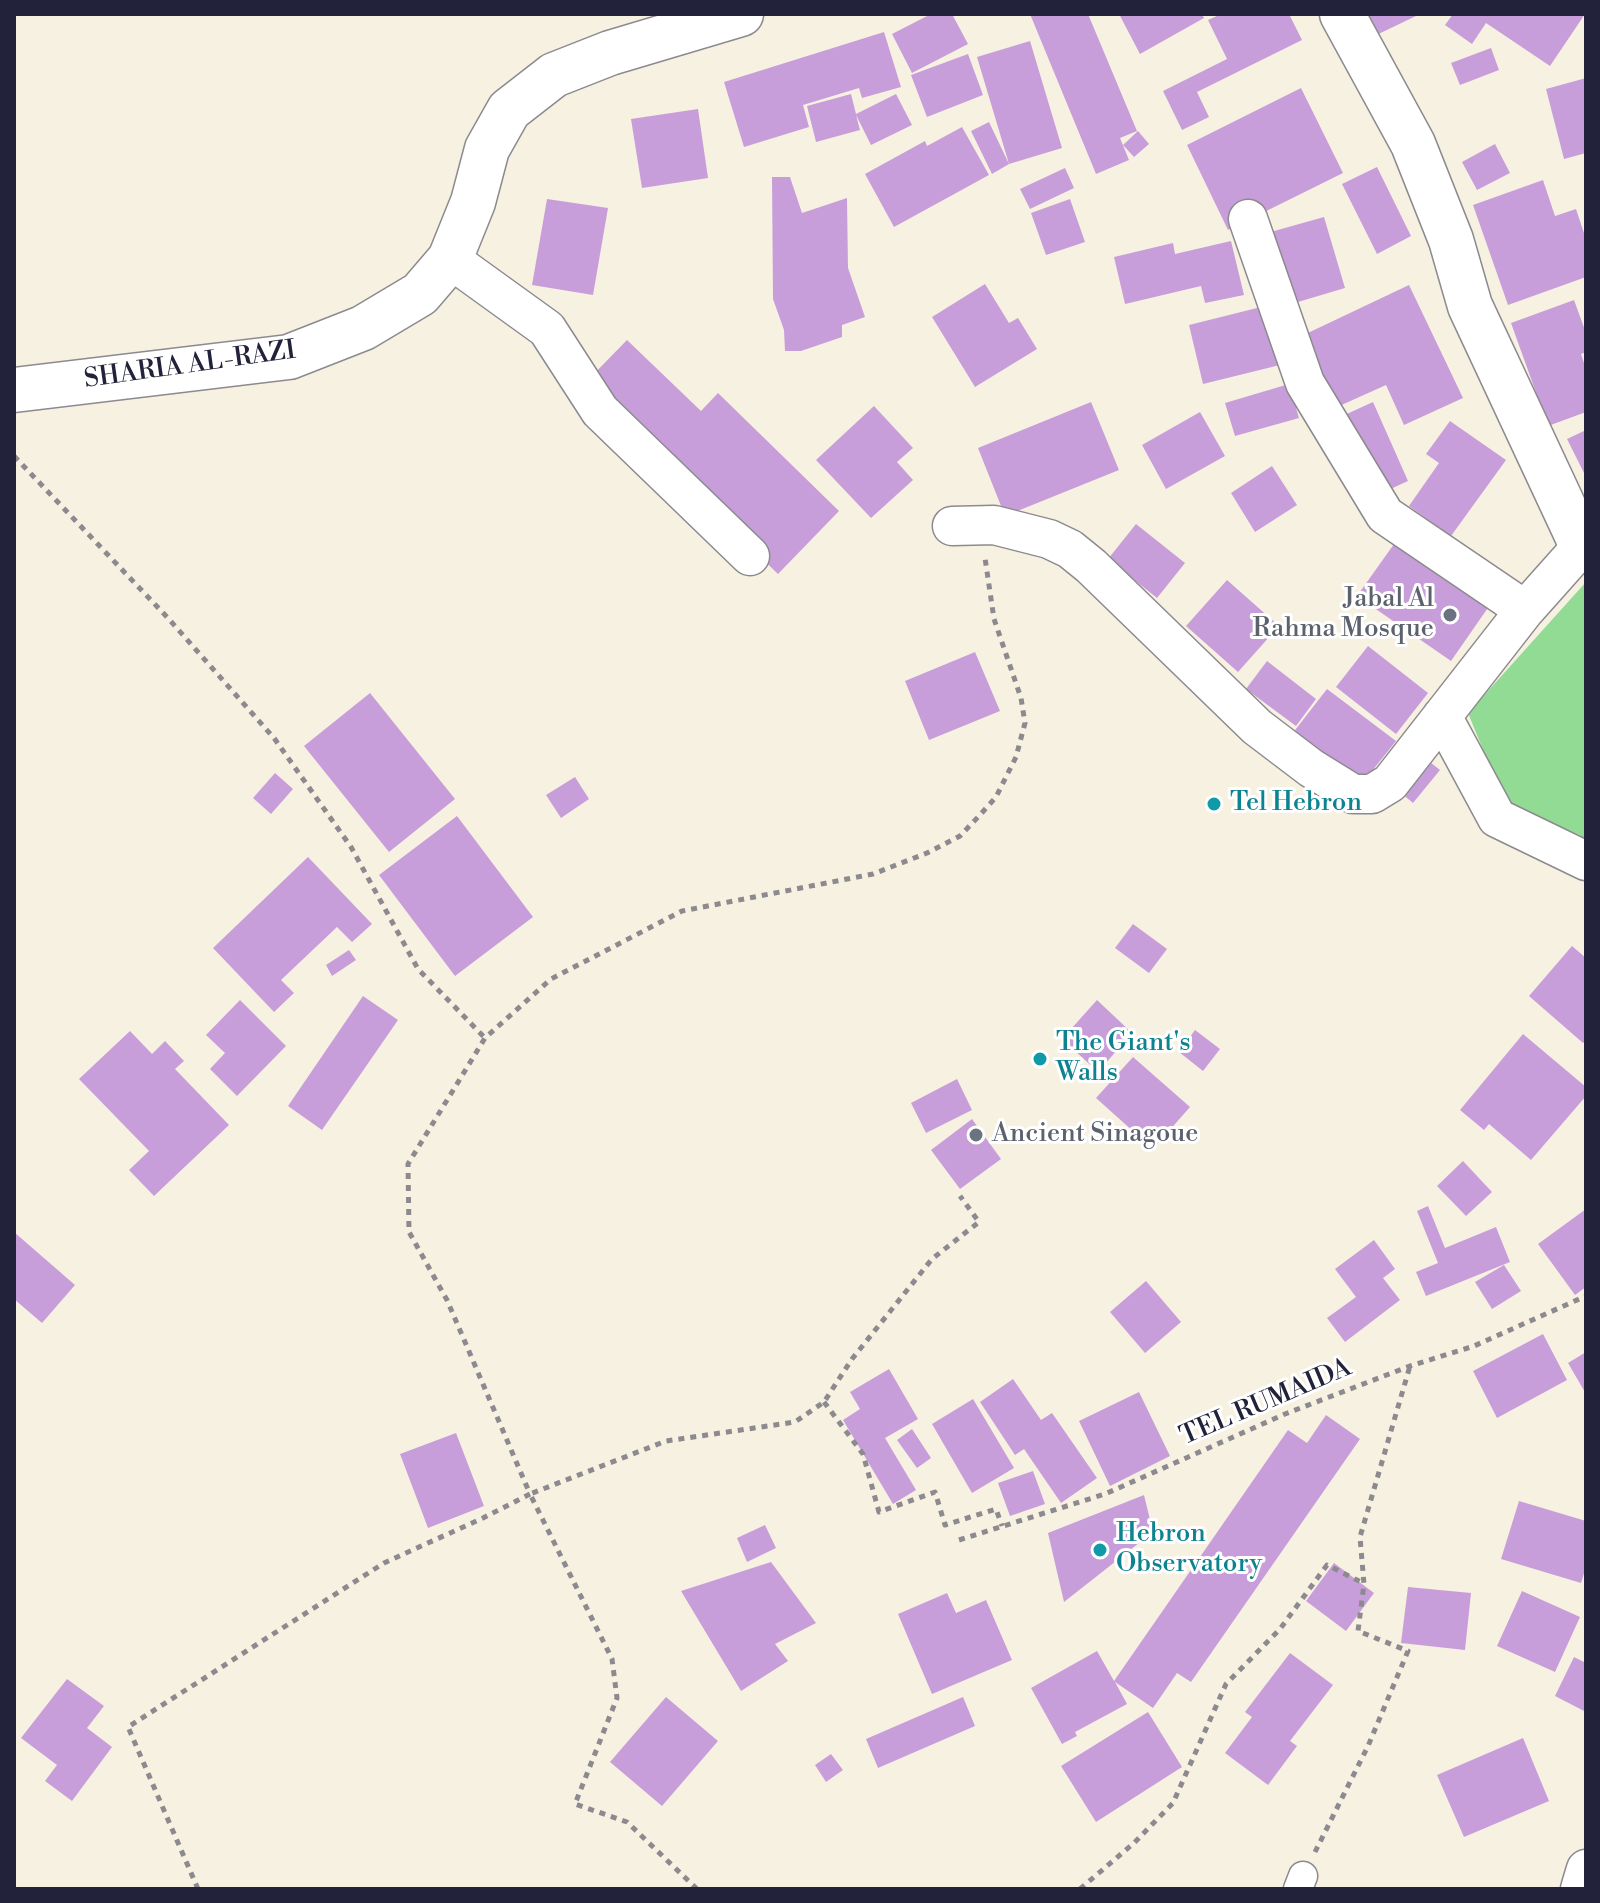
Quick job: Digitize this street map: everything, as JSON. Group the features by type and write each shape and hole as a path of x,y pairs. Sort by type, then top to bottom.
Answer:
{"main road":[{"name":"SHARIA AL-RAZI","path":"14,390 289,357 363,328 420,294 450,259 473,202 487,149 509,110 554,75 610,53 741,14"},
{"path":"1342,14 1413,144 1451,240 1470,306 1584,545"}],"street":[{"path":"1248,219 1305,383 1385,515 1525,610"},
{"path":"450,259 547,329 600,411 750,556"},
{"path":"966,525 994,525 1049,539 1070,549 1257,727 1311,768 1353,794 1372,794 1390,783 1525,610 1584,545"},
{"path":"1442,716 1497,818 1586,861"},
{"path":"1580,1889 1586,1869"}],"path":[{"path":"14,456 167,617 274,738 351,847 418,969 485,1038"},
{"path":"697,1889 627,1822 575,1804 617,1698 612,1659 530,1494 447,1300 409,1232 408,1164 485,1038 551,979 682,911 873,874 927,853 960,836 996,797 1016,757 1025,723 1021,698 966,525"},
{"path":"198,1889 128,1727 384,1563 530,1494 666,1441 795,1422 824,1402 852,1359 932,1259 979,1222 960,1196"},
{"name":"TEL RUMAIDA","path":"959,1540 1105,1494 1285,1414 1410,1366 1474,1346 1586,1296"},
{"path":"1300,1883 1368,1746 1408,1651 1358,1631 1364,1584 1360,1537 1410,1366"},
{"path":"824,1402 863,1454 879,1512 935,1492 945,1525 996,1509 1002,1526"},
{"path":"1080,1889 1134,1843 1173,1803 1226,1684 1280,1629 1327,1565 1364,1584"}],"green space":[{"path":"1586,582 1586,842 1580,835 1506,806 1468,713"}],"building":[{"path":"931,14 952,14 968,44 912,73 892,34"},
{"path":"1030,14 1088,14 1137,131 1120,138 1129,160 1096,174"},
{"path":"1119,14 1202,14 1204,18 1140,54"},
{"path":"1218,14 1289,14 1302,40 1197,92 1209,117 1182,130 1163,91 1227,59 1208,20"},
{"path":"1353,14 1414,14 1416,16 1366,40"},
{"path":"1453,14 1585,14 1550,66 1486,23 1472,44 1445,25"},
{"path":"884,32 901,87 862,98 859,88 803,105 809,127 744,147 724,82"},
{"path":"1030,41 1062,148 1009,164 977,57"},
{"path":"1491,48 1499,70 1460,85 1451,63"},
{"path":"968,54 983,95 927,117 911,75"},
{"path":"1586,78 1586,153 1564,159 1546,89"},
{"path":"1301,88 1343,173 1228,230 1187,145"},
{"path":"851,94 856,114 896,94 912,125 871,145 856,115 860,130 816,142 807,106"},
{"path":"698,109 708,178 642,188 631,119"},
{"path":"989,122 1009,164 992,174 971,131"},
{"path":"962,127 989,175 894,227 865,174 925,141 927,146"},
{"path":"1138,131 1149,144 1134,157 1123,145"},
{"path":"1495,144 1510,173 1477,190 1462,162"},
{"path":"1377,167 1411,236 1377,254 1342,184"},
{"path":"1065,168 1074,188 1030,209 1020,189"},
{"path":"772,177 790,177 802,213 847,198 848,268 865,317 842,325 842,337 801,351 785,351 784,330 773,299"},
{"path":"1543,180 1555,216 1576,209 1586,239 1586,277 1508,305 1473,205"},
{"path":"547,199 608,208 593,295 532,285"},
{"path":"1070,199 1085,242 1046,255 1031,213"},
{"path":"1324,217 1345,288 1271,310 1260,235"},
{"path":"1231,241 1244,295 1205,303 1201,286 1125,304 1114,257 1173,243 1175,254"},
{"path":"985,284 1009,323 1018,318 1037,349 975,387 932,317"},
{"path":"1409,285 1463,398 1404,425 1386,385 1326,412 1293,340"},
{"path":"1574,300 1586,333 1586,352 1581,354 1586,369 1586,412 1548,426 1511,323"},
{"path":"1265,306 1280,365 1203,384 1189,325"},
{"path":"627,340 701,411 718,393 839,511 778,574 583,385"},
{"path":"1289,384 1299,418 1235,436 1225,403"},
{"path":"1091,402 1119,470 1005,516 978,448"},
{"path":"1373,402 1408,481 1362,502 1327,423"},
{"path":"874,406 913,448 897,462 913,480 871,518 816,460"},
{"path":"1200,412 1225,456 1166,489 1142,445"},
{"path":"1450,421 1506,460 1451,536 1409,506 1439,463 1426,454"},
{"path":"1586,430 1586,477 1567,439"},
{"path":"1272,466 1297,505 1255,532 1231,493"},
{"path":"1136,524 1185,563 1157,598 1108,559"},
{"path":"1399,537 1492,602 1451,661 1357,596"},
{"path":"1227,580 1279,626 1238,672 1186,626"},
{"path":"1368,646 1428,693 1396,734 1336,687"},
{"path":"975,652 1000,711 929,740 905,681"},
{"path":"1267,661 1316,699 1296,726 1246,689"},
{"path":"1327,689 1396,741 1372,771 1361,777 1292,734"},
{"path":"370,693 455,799 389,852 304,746"},
{"path":"1421,755 1440,770 1413,803 1395,788"},
{"path":"275,773 293,789 271,814 253,798"},
{"path":"575,777 589,799 561,818 546,795"},
{"path":"457,816 533,917 455,976 379,875"},
{"path":"308,857 372,924 352,942 337,927 281,980 294,993 274,1012 213,948"},
{"path":"1133,924 1167,949 1149,973 1115,948"},
{"path":"1572,946 1586,958 1586,1040 1583,1043 1529,996"},
{"path":"349,950 356,960 332,976 326,965"},
{"path":"363,996 398,1020 322,1130 288,1106"},
{"path":"240,1000 286,1046 237,1096 210,1069 225,1053 206,1035"},
{"path":"1097,1000 1132,1033 1098,1072 1062,1039"},
{"path":"1195,1030 1220,1049 1203,1071 1179,1052"},
{"path":"130,1031 152,1054 165,1041 184,1061 175,1069 229,1125 154,1196 129,1170 149,1151 79,1079"},
{"path":"1523,1034 1586,1087 1586,1096 1531,1160 1489,1124 1484,1130 1460,1110"},
{"path":"1133,1057 1190,1107 1153,1149 1096,1098"},
{"path":"957,1079 972,1110 926,1133 911,1103"},
{"path":"972,1119 1001,1159 960,1189 931,1150"},
{"path":"1463,1161 1492,1192 1466,1216 1437,1186"},
{"path":"1428,1206 1445,1248 1496,1227 1510,1262 1426,1296 1416,1272 1438,1263 1417,1211"},
{"path":"1586,1209 1586,1287 1575,1295 1538,1244"},
{"path":"14,1232 75,1285 42,1323 14,1299"},
{"path":"1374,1240 1395,1269 1383,1278 1400,1300 1345,1342 1327,1318 1356,1297 1335,1269"},
{"path":"1504,1265 1521,1291 1492,1309 1475,1282"},
{"path":"1146,1281 1181,1322 1145,1353 1110,1312"},
{"path":"1543,1334 1567,1380 1497,1418 1473,1371"},
{"path":"1586,1352 1586,1394 1568,1363"},
{"path":"889,1369 918,1419 885,1438 916,1490 893,1504 843,1420 860,1409 850,1392"},
{"path":"1013,1379 1041,1420 1052,1413 1097,1478 1061,1503 1024,1449 1015,1455 980,1402"},
{"path":"1139,1392 1170,1456 1110,1486 1079,1421"},
{"path":"973,1399 1014,1468 972,1493 932,1424"},
{"path":"1326,1415 1360,1439 1191,1682 1177,1673 1153,1708 1115,1682 1127,1704 1075,1732 1077,1736 1062,1744 1031,1688 1097,1651 1114,1681 1288,1430 1307,1443"},
{"path":"912,1429 931,1458 917,1468 897,1440"},
{"path":"456,1433 484,1506 428,1528 400,1454"},
{"path":"1033,1471 1045,1504 1010,1516 998,1483"},
{"path":"1144,1495 1153,1532 1064,1602 1048,1533"},
{"path":"1519,1501 1586,1521 1586,1567 1581,1583 1501,1559"},
{"path":"765,1525 776,1548 747,1562 737,1538"},
{"path":"771,1562 816,1623 775,1644 788,1661 741,1691 681,1591"},
{"path":"1334,1563 1374,1593 1346,1631 1306,1601"},
{"path":"1408,1587 1471,1593 1465,1650 1401,1643"},
{"path":"1522,1591 1580,1617 1555,1672 1497,1646"},
{"path":"947,1593 956,1613 986,1600 1012,1660 932,1694 898,1614"},
{"path":"1290,1653 1333,1685 1290,1741 1297,1746 1268,1785 1225,1753 1252,1717 1245,1712"},
{"path":"1574,1657 1586,1663 1586,1712 1555,1696"},
{"path":"67,1679 104,1706 87,1728 112,1747 72,1801 45,1781 57,1765 21,1738"},
{"path":"666,1697 718,1741 662,1806 610,1762"},
{"path":"963,1697 975,1726 878,1768 866,1739"},
{"path":"1148,1712 1182,1767 1096,1822 1061,1766"},
{"path":"1523,1738 1549,1801 1464,1837 1437,1775"},
{"path":"831,1754 843,1770 826,1782 815,1765"}],"place":[{"name":"Jabal Al Rahma Mosque","path":"1450,615"},
{"name":"Tel Hebron","path":"1214,804"},
{"name":"The Giant's Walls","path":"1040,1059"},
{"name":"Ancient Sinagoue","path":"976,1135"},
{"name":"Hebron Observatory","path":"1100,1550"}]}
